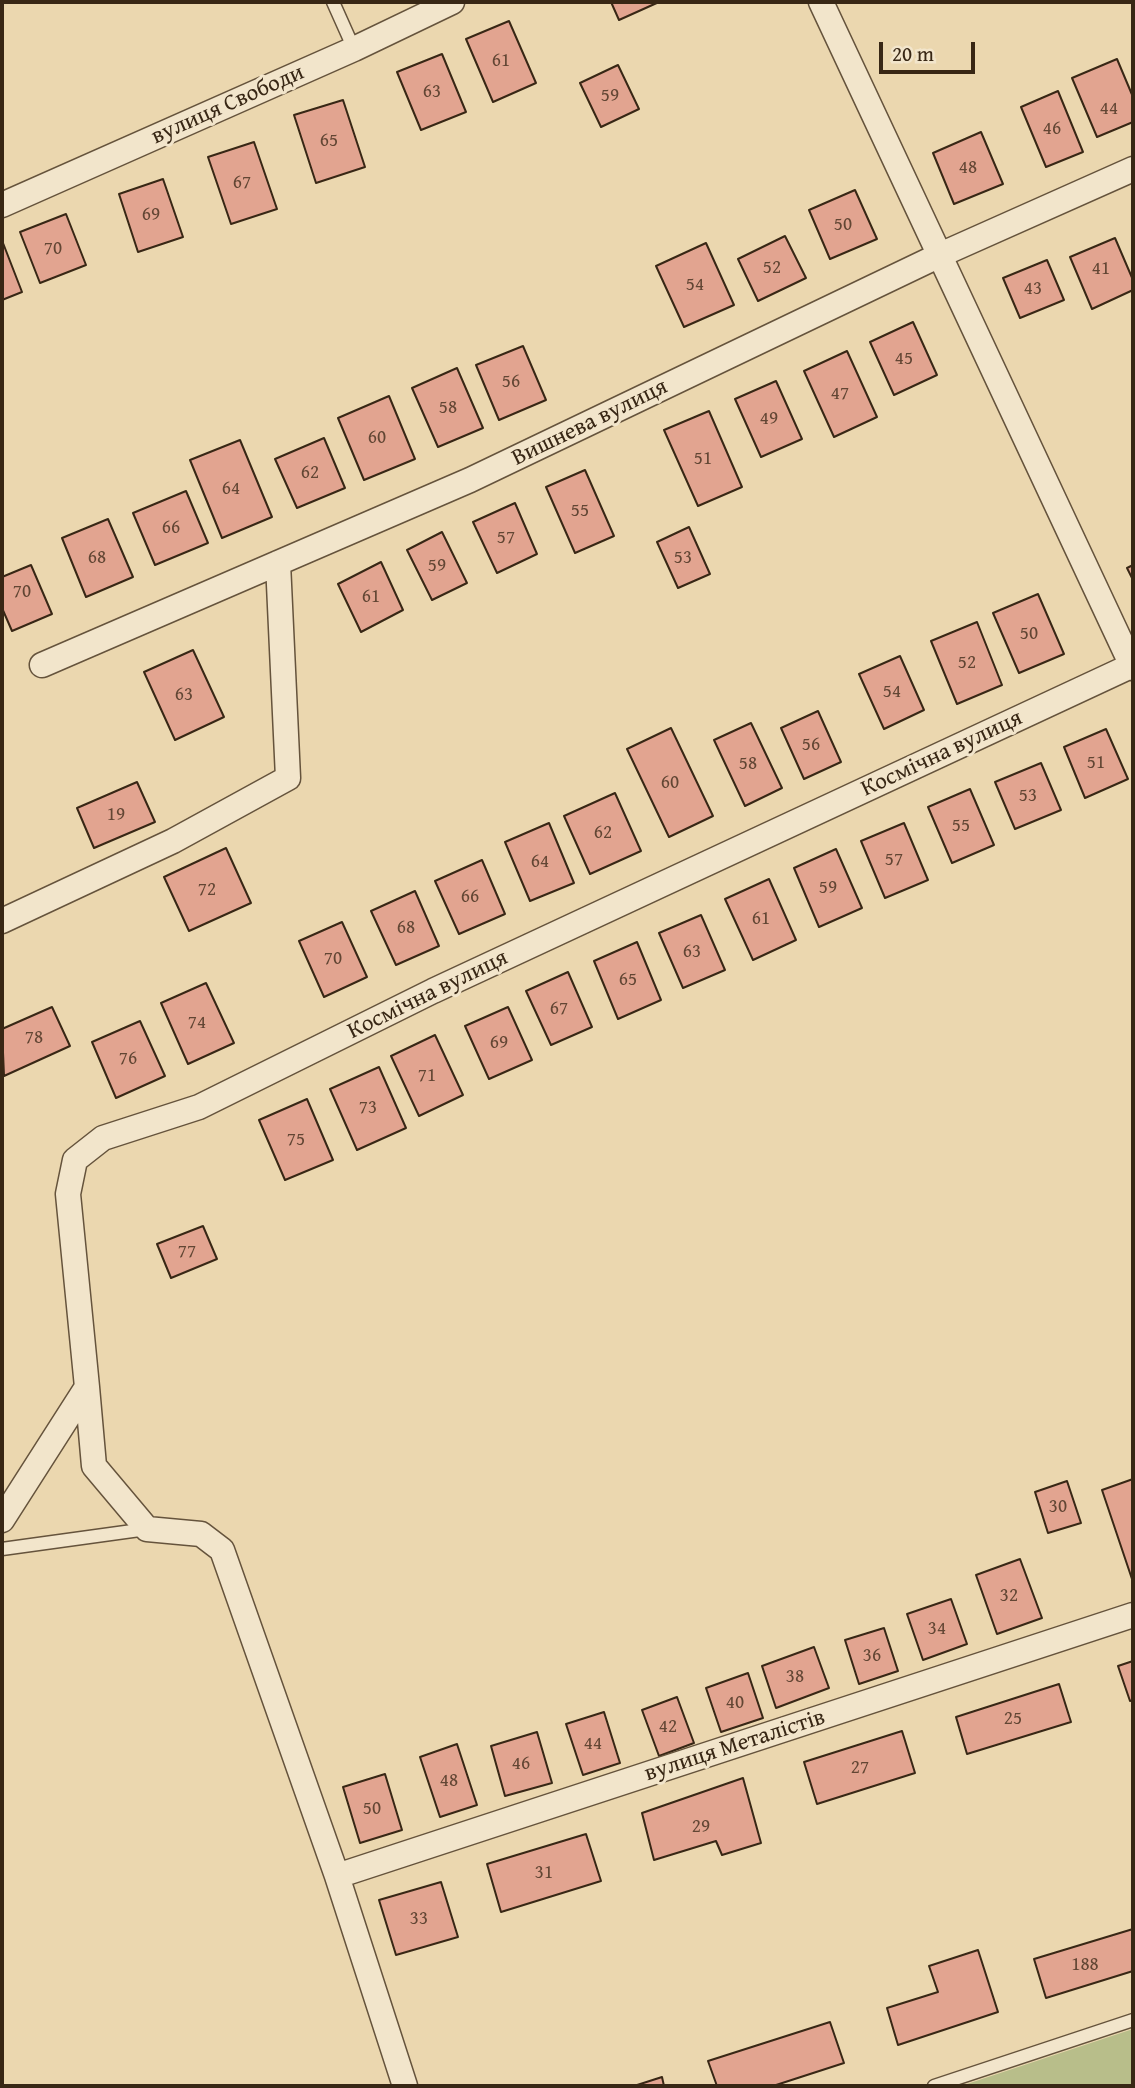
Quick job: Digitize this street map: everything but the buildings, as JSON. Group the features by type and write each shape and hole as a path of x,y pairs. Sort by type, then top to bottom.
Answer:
{"street":[{"name":"вулиця Свободи","path":"2,205 354,49 452,2"},
{"path":"821,2 1133,666"},
{"name":"Вишнева вулиця","path":"42,665 470,481 940,255 1133,169"},
{"path":"2,921 173,842 288,778 278,563"},
{"name":"Космічна вулиця","path":"147,1529 94,1466 68,1194 75,1160 103,1138 199,1107 433,991 1133,666"},
{"path":"2,1520 87,1387"},
{"path":"147,1529 201,1534 222,1550 337,1877 405,2086"},
{"name":"вулиця Металістів","path":"337,1877 1133,1615"}],"lane":[{"path":"333,2 354,49"},
{"path":"2,1549 147,1529"},
{"path":"934,2086 1133,2020"}],"green space":[{"path":"1133,2029 1133,2086 961,2086"}]}
